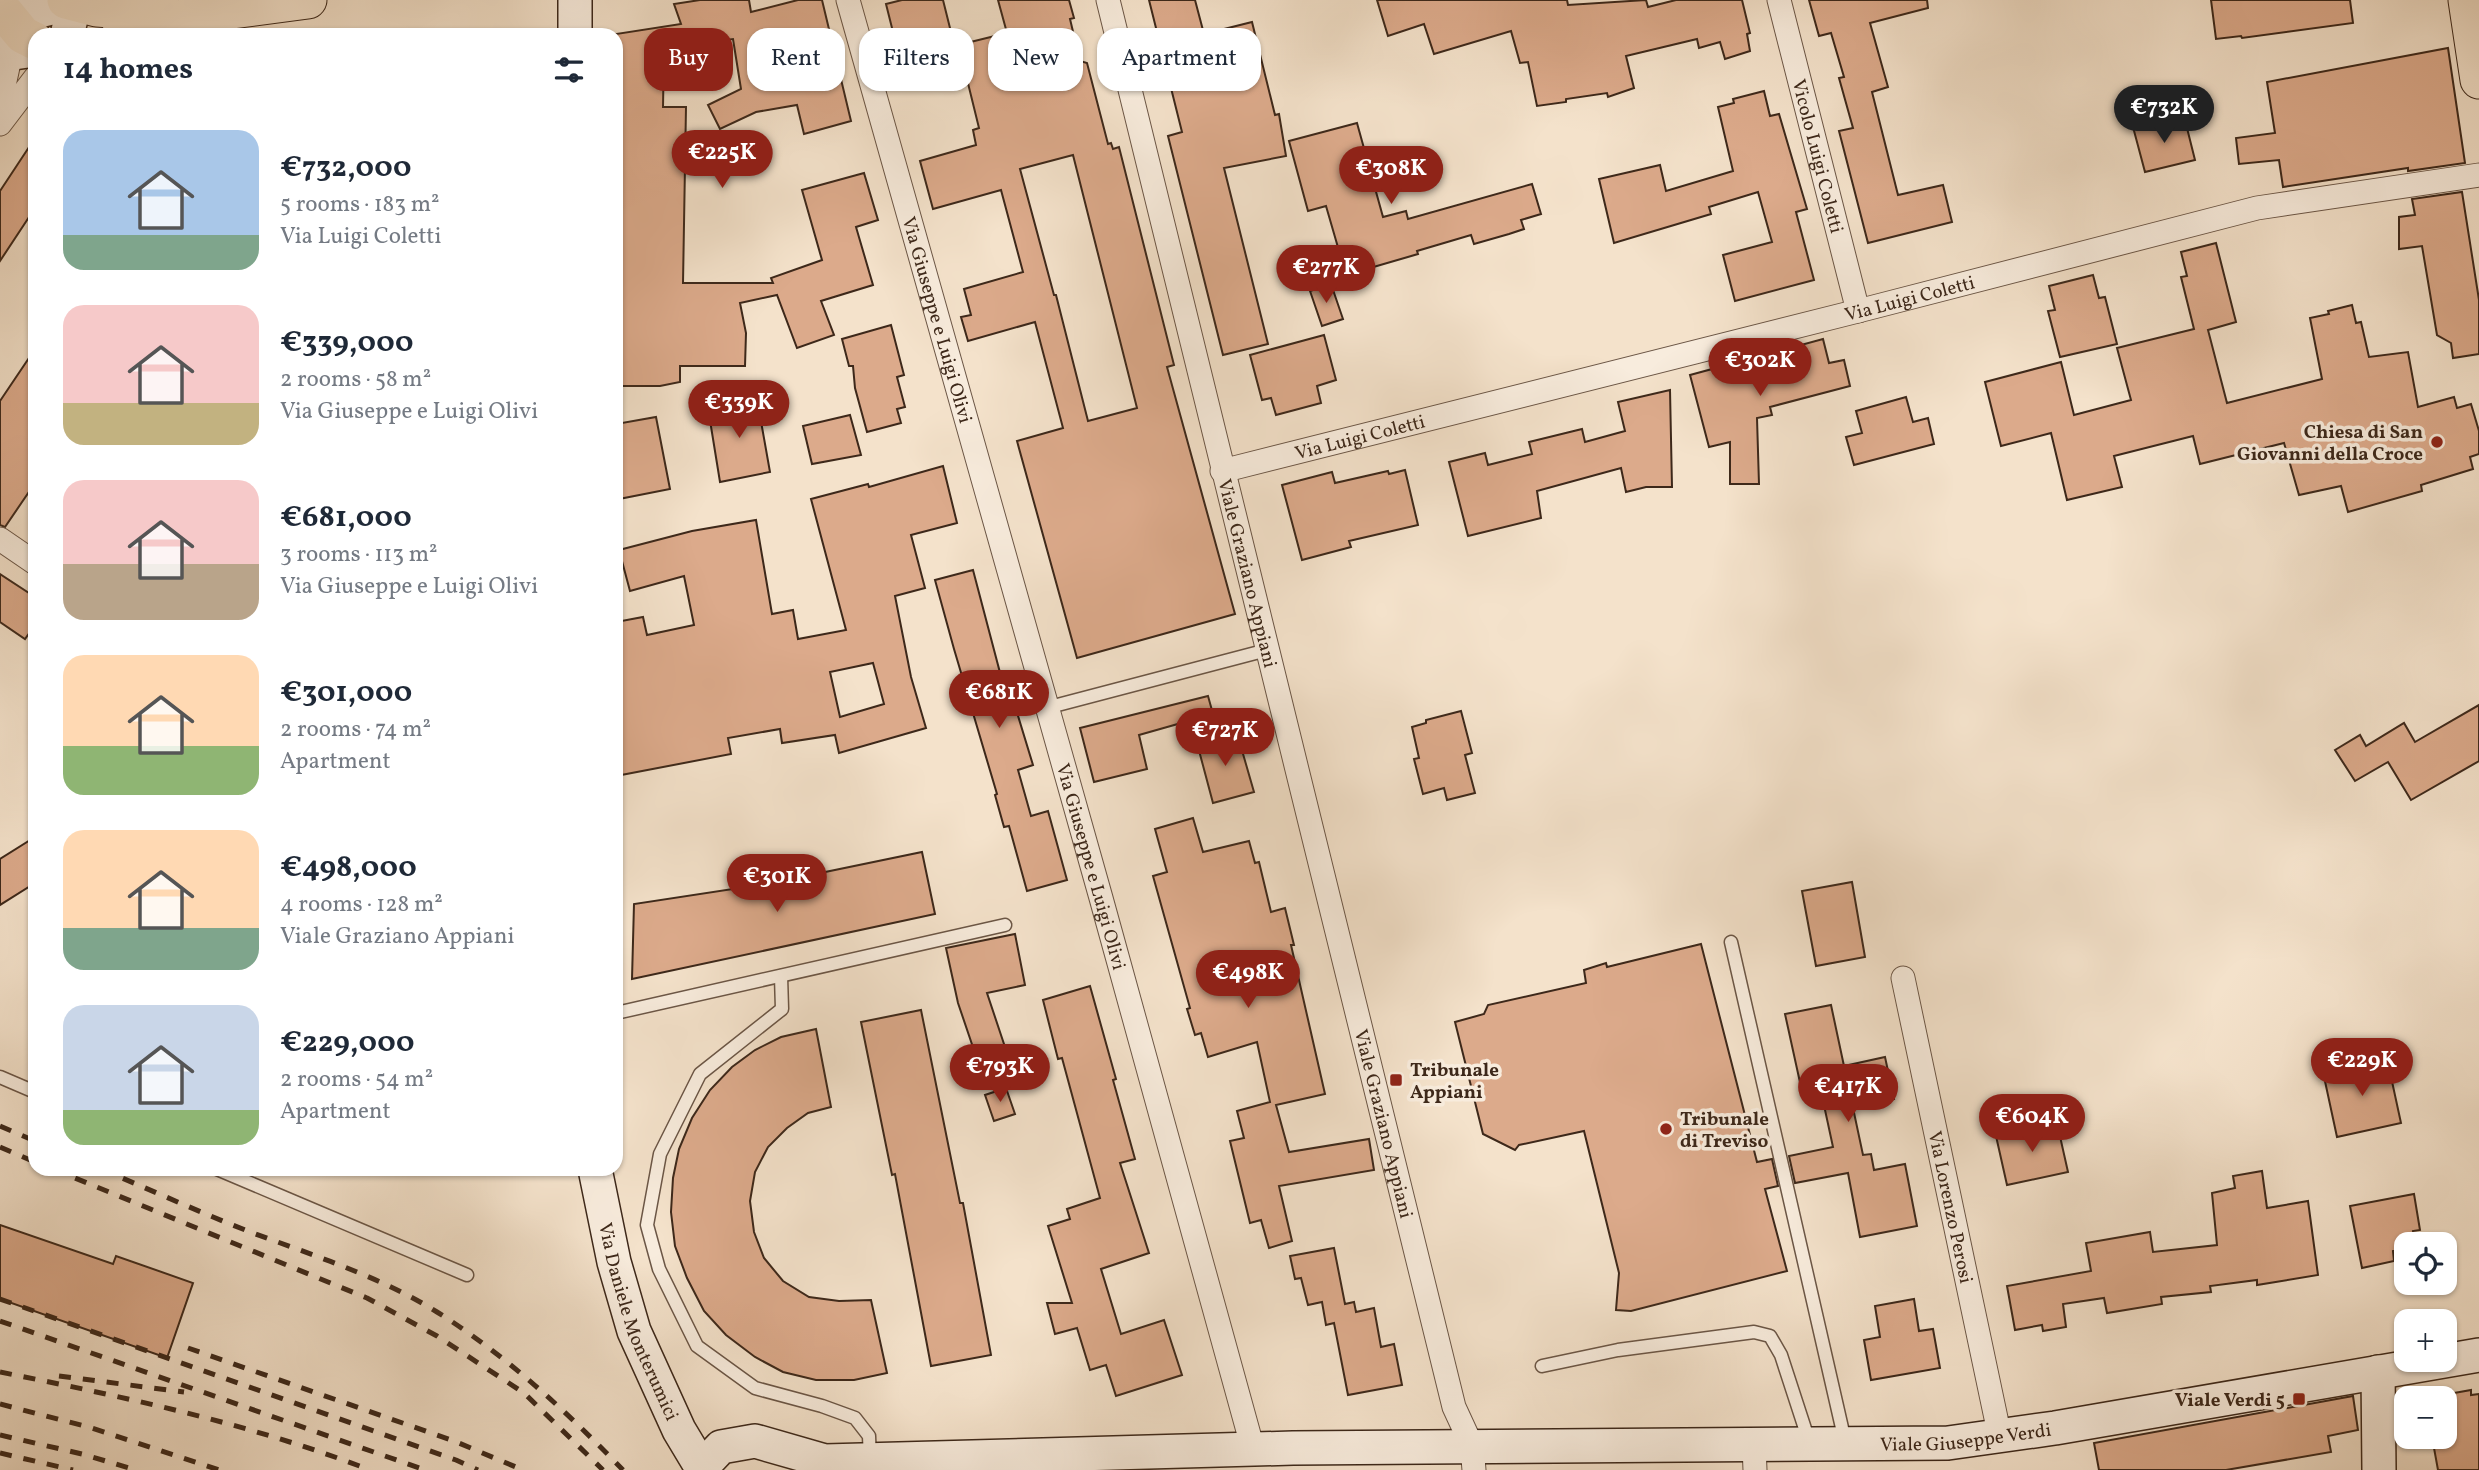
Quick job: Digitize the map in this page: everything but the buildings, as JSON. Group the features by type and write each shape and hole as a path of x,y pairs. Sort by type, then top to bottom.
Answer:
{"main road":[{"path":"68,13 97,8 192,8 308,0"},
{"path":"2468,0 2479,80"},
{"path":"139,28 192,8"}],"street":[{"path":"575,0 575,28"},
{"name":"Via Giuseppe e Luigi Olivi","path":"848,0 1253,1449"},
{"name":"Viale Graziano Appiani","path":"1108,0 1454,1407 1473,1458"},
{"name":"Vicolo Luigi Coletti","path":"1779,0 1858,312"},
{"path":"30,28 68,13"},
{"path":"0,104 13,35"},
{"path":"0,124 28,87"},
{"name":"Via Luigi Coletti","path":"1222,471 1858,312 2257,208 2479,175"},
{"path":"0,539 28,558"},
{"name":"Via Lorenzo Perosi","path":"1903,978 2000,1437"},
{"name":"Via Daniele Monterumici","path":"596,1176 614,1262 634,1331 679,1430 702,1469"},
{"name":"Viale Giuseppe Verdi","path":"702,1469 711,1455 722,1447 755,1441 825,1461 992,1462 1253,1449 1473,1458 1754,1457 1811,1444 1948,1443 2000,1437 2479,1355"},
{"path":"2378,1372 2379,1470"}],"lane":[{"path":"1046,708 1267,650"},
{"path":"623,1011 1005,925"},
{"path":"1731,942 1846,1444"},
{"path":"780,976 782,1009 700,1074 660,1154 648,1226 659,1269 697,1346 755,1388 855,1418 869,1436 870,1461"},
{"path":"0,1077 28,1089"},
{"path":"234,1176 467,1275"},
{"path":"1542,1366 1618,1350 1754,1332 1770,1336 1781,1355 1811,1444"}],"railway":[{"path":"0,1126 28,1138"},
{"path":"0,1147 28,1159"},
{"path":"70,1176 367,1298 437,1336 524,1393 603,1470"},
{"path":"118,1176 234,1225 347,1268 416,1299 463,1329 512,1366 558,1406 623,1470"},
{"path":"0,1299 478,1470"},
{"path":"0,1321 425,1470"},
{"path":"188,1348 454,1441 523,1470"},
{"path":"0,1372 234,1425 370,1470"},
{"path":"59,1376 184,1392"},
{"path":"0,1404 92,1428 219,1470"},
{"path":"0,1435 136,1470"},
{"path":"0,1453 73,1470"}],"place":[{"name":"Chiesa di San Giovanni della Croce","path":"2437,442"},
{"name":"Tribunale Appiani","path":"1396,1080"},
{"name":"Tribunale di Treviso","path":"1666,1129"},
{"name":"Viale Verdi 5","path":"2299,1399"}]}
